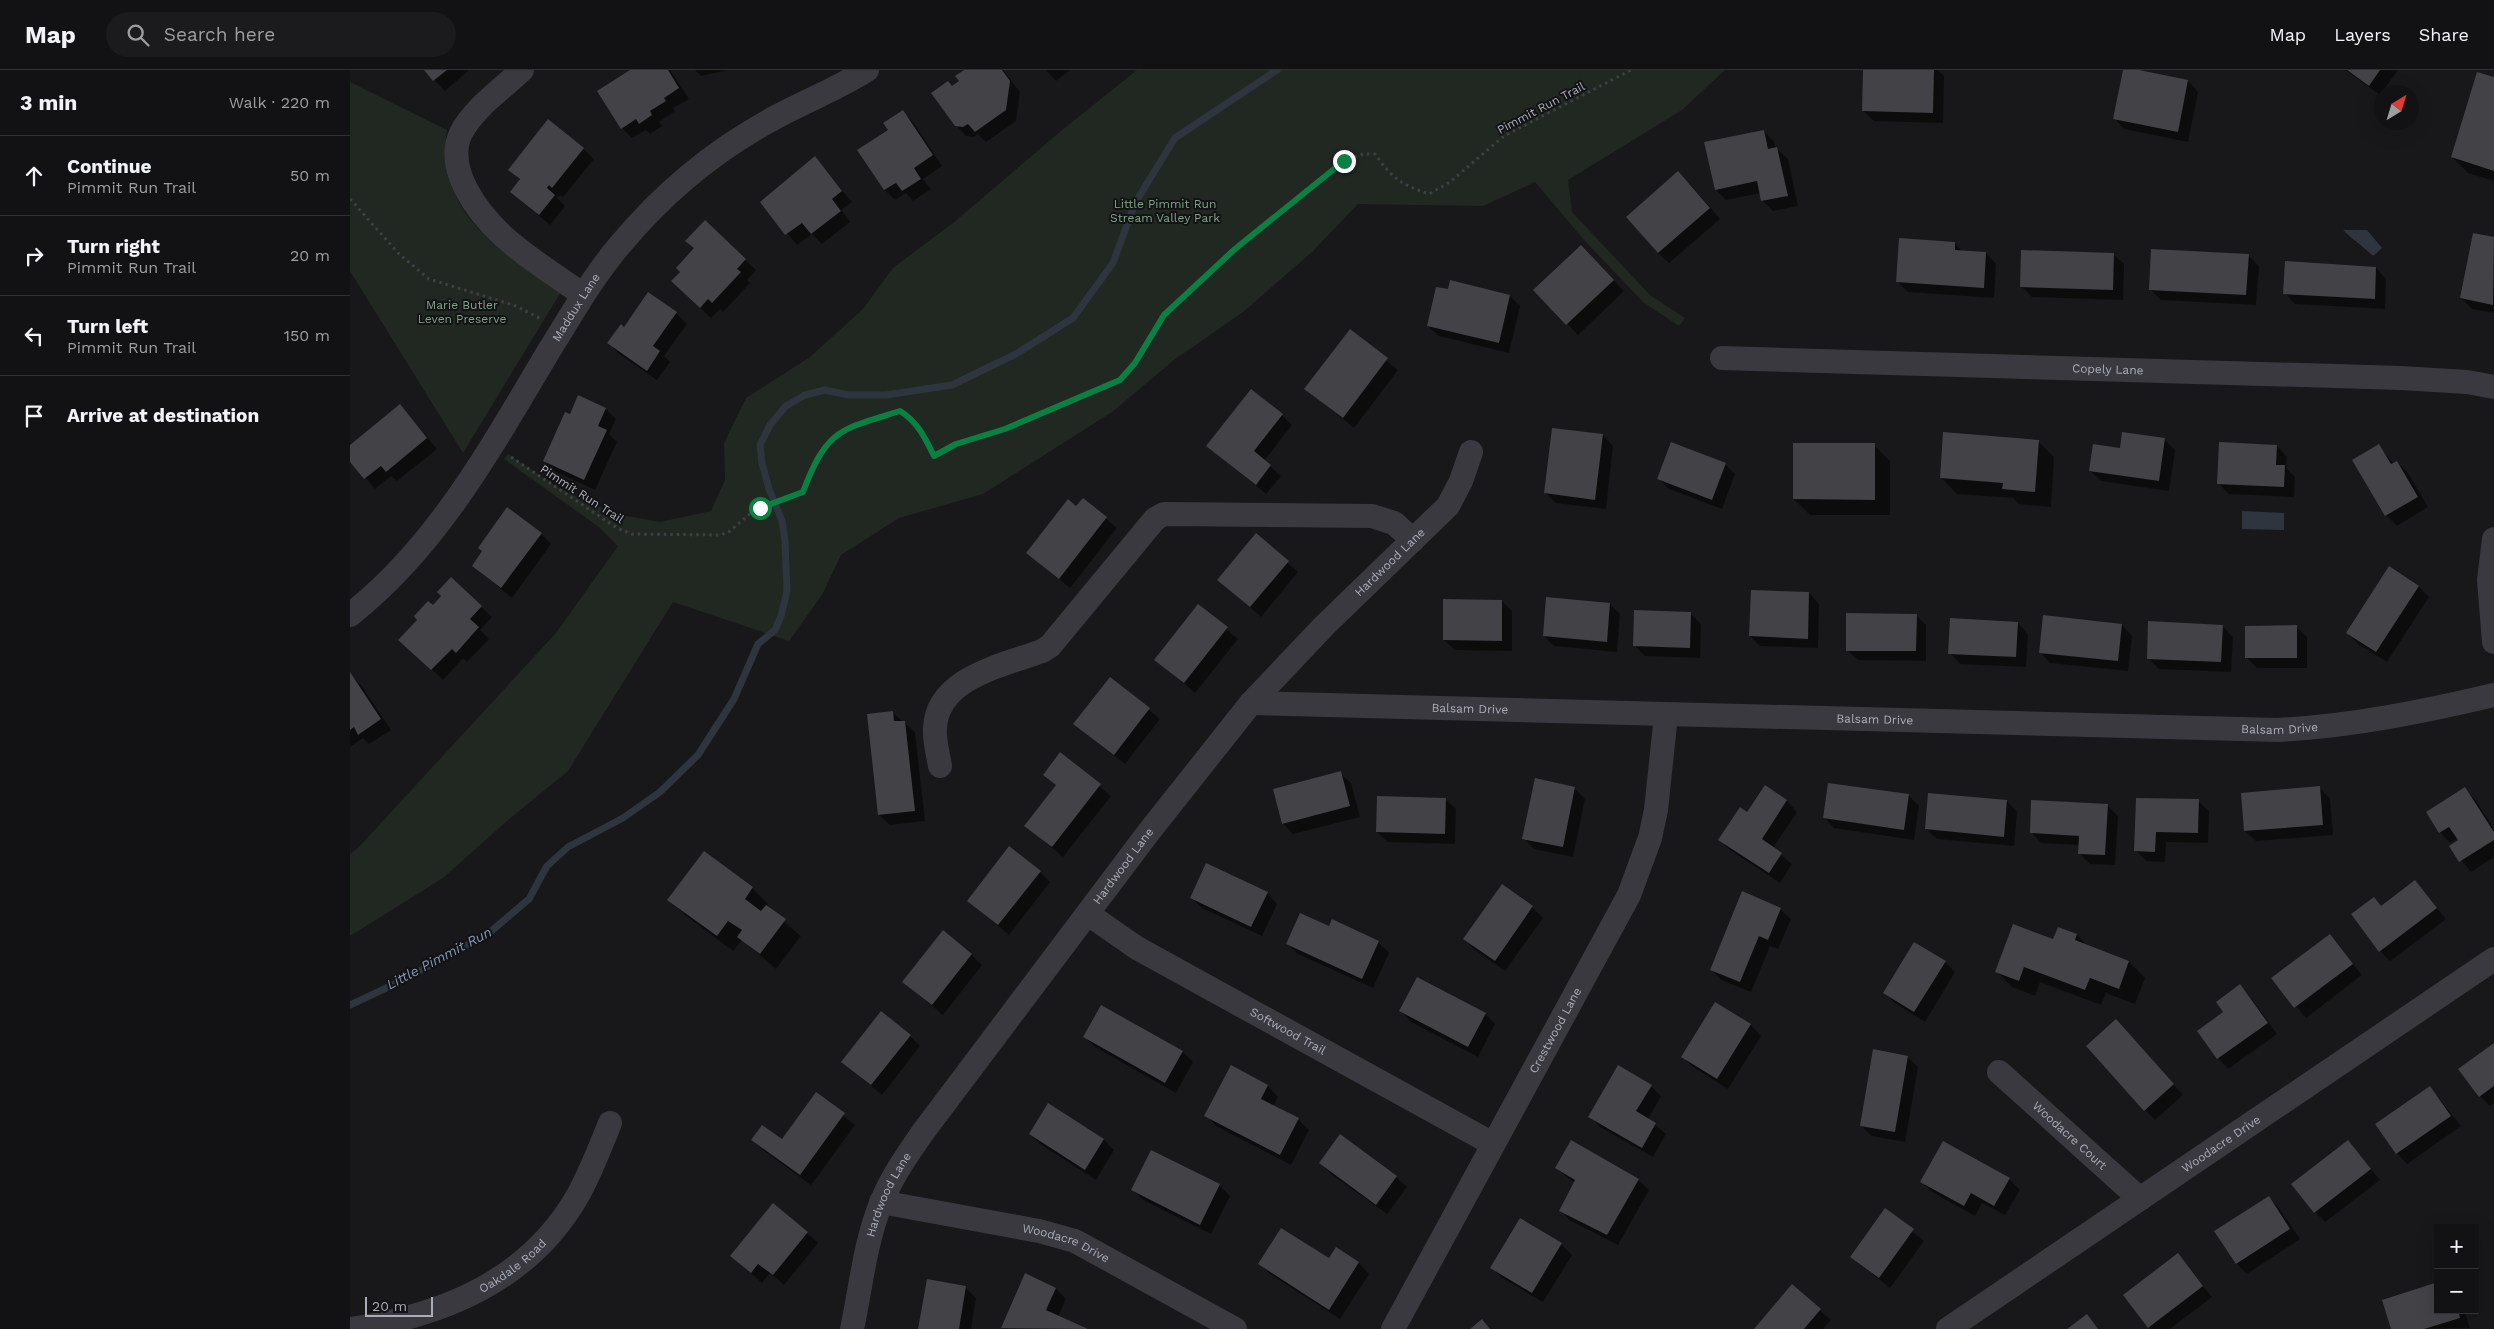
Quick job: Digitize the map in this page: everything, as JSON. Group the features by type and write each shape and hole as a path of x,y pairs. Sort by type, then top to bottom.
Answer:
{"street":[{"path":"522,70 483,107 461,133 457,150 458,168 481,211 503,237 583,295"},
{"name":"Maddux Lane","path":"350,615 396,574 433,532 493,444 583,295 624,240 656,205 696,169 746,134 779,115 846,84 868,70"},
{"name":"Copely Lane","path":"1722,358 2401,378 2467,382 2494,386"},
{"name":"Hardwood Lane","path":"852,1329 869,1242 881,1202 898,1169 923,1132 1251,703 1324,626 1448,506 1461,481 1470,452"},
{"path":"940,766 935,728 939,711 947,697 967,680 1042,651 1050,646 1155,519 1164,514 1372,516 1394,523 1413,540"},
{"path":"2494,538 2489,580 2494,642"},
{"name":"Balsam Drive","path":"1251,703 2278,730 2381,720 2494,695"},
{"name":"Crestwood Lane","path":"1392,1329 1611,929 1641,865 1656,810 1666,715"},
{"name":"Softwood Trail","path":"1088,914 1137,948 1493,1144"},
{"name":"Woodacre Drive","path":"1948,1329 2494,959"},
{"name":"Woodacre Court","path":"1999,1072 2140,1199"},
{"name":"Oakdale Road","path":"351,1329 417,1317 448,1305 495,1282 529,1258 554,1230 576,1197 610,1123"},
{"name":"Woodacre Drive","path":"881,1202 1039,1231 1075,1241 1235,1329"}],"path":[{"name":"Pimmit Run Trail","path":"493,444 617,528 632,534 721,535 730,532 753,511 803,492 817,457 828,443 846,428 900,411 912,418 922,432 934,456 956,444 1005,429 1120,380 1135,363 1164,315 1235,249 1344,161 1363,154 1375,154 1390,176 1412,188 1429,194 1450,182 1504,136 1631,70"},
{"path":"350,200 416,270 430,279 523,309 544,321 540,329"}],"green space":[{"name":"Little Pimmit Run Stream Valley Park","path":"1137,70 1725,70 1682,110 1568,180 1572,212 1650,295 1685,318 1679,326 1643,302 1585,241 1535,182 1483,206 1358,204 1312,252 1243,312 1174,360 1112,412 983,494 899,518 841,555 822,595 789,641 673,602 568,771 508,820 443,878 350,936 350,854 358,848 556,633 618,546 600,528 504,459 508,454 557,487 615,514 660,522 711,511 725,480 724,443 746,398 810,357 863,309 893,268 953,223 1061,131"},
{"name":"Marie Butler Leven Preserve","path":"350,82 447,130 446,159 451,185 462,207 477,227 495,245 561,292 463,453 350,271"}],"shaded area":[{"path":"2343,230 2367,230 2382,248 2373,256"},
{"path":"2242,511 2284,513 2284,530 2242,529"}],"building":[{"path":"424,70 447,70 433,81"},
{"path":"630,70 668,70 679,88 664,98 666,101 650,111 652,115 639,124 636,119 621,129 597,91"},
{"path":"964,70 1002,70 1010,81 1006,110 975,132 968,124 963,127 955,126 931,93 948,81 952,86 959,81 955,76"},
{"path":"1863,70 1934,70 1933,113 1862,111"},
{"path":"2123,70 2139,70 2188,80 2178,132 2113,119"},
{"path":"2347,70 2380,70 2369,86"},
{"path":"2477,72 2494,77 2494,171 2451,157"},
{"path":"903,110 933,155 914,168 921,179 902,191 896,183 884,190 857,150 888,130 883,123"},
{"path":"548,119 584,148 552,188 549,185 547,188 555,195 539,215 510,192 520,179 508,170"},
{"path":"1764,130 1768,149 1777,147 1788,196 1761,201 1757,181 1715,190 1704,142"},
{"path":"815,156 842,191 832,199 841,211 811,234 802,223 785,235 760,202"},
{"path":"1678,171 1710,208 1658,253 1626,217"},
{"path":"705,220 746,259 737,269 741,272 712,303 708,299 700,308 671,281 680,272 676,268 694,248 685,241"},
{"path":"2473,233 2494,237 2493,305 2460,298"},
{"path":"1899,238 1955,242 1955,250 1986,252 1984,288 1896,282"},
{"path":"1581,245 1614,280 1566,325 1533,290"},
{"path":"2151,249 2249,254 2246,295 2149,290"},
{"path":"2021,250 2114,253 2113,290 2020,287"},
{"path":"2285,261 2376,267 2375,299 2283,294"},
{"path":"1450,280 1510,295 1499,343 1427,326 1436,287 1448,289"},
{"path":"648,292 677,312 653,346 660,351 647,371 607,343 621,324 624,327"},
{"path":"1350,329 1388,358 1343,418 1304,389"},
{"path":"1251,389 1283,414 1254,451 1271,465 1256,485 1206,446"},
{"path":"578,395 606,408 598,426 607,430 584,480 543,461 565,412 570,414"},
{"path":"400,404 427,438 386,472 381,466 364,479 350,462 350,445"},
{"path":"1552,428 1603,434 1595,500 1544,493"},
{"path":"1943,432 2039,440 2035,492 2002,489 2003,483 1940,478"},
{"path":"2122,432 2165,438 2159,481 2089,471 2093,444 2120,448"},
{"path":"1671,442 1726,463 1712,500 1657,479"},
{"path":"2219,442 2277,445 2276,465 2285,465 2284,487 2217,484"},
{"path":"1793,443 1875,443 1875,500 1793,499"},
{"path":"2379,444 2391,464 2397,461 2418,497 2385,516 2352,460"},
{"path":"1083,498 1107,517 1059,579 1026,553 1068,499 1076,506"},
{"path":"507,507 542,533 501,588 472,566 482,551 478,548"},
{"path":"1256,533 1289,561 1250,607 1217,580"},
{"path":"2389,566 2419,586 2376,652 2346,633"},
{"path":"451,577 482,606 470,619 479,627 456,653 452,649 431,670 398,640 417,620 414,616 428,601 433,605 441,596 437,592"},
{"path":"1751,590 1809,592 1808,639 1749,636"},
{"path":"1546,597 1610,603 1607,642 1543,636"},
{"path":"1443,599 1502,600 1502,641 1443,640"},
{"path":"1198,604 1228,627 1184,683 1154,660"},
{"path":"1634,610 1691,612 1690,648 1633,646"},
{"path":"1846,613 1917,614 1916,651 1846,651"},
{"path":"2043,615 2122,624 2118,661 2039,653"},
{"path":"1950,618 2018,622 2016,657 1948,654"},
{"path":"2148,621 2223,625 2221,662 2147,659"},
{"path":"2297,625 2297,658 2245,658 2245,626"},
{"path":"350,672 381,719 358,735 354,727 350,730"},
{"path":"1110,677 1150,708 1114,755 1073,724"},
{"path":"893,711 894,721 905,721 915,811 878,815 867,714"},
{"path":"1060,752 1101,784 1052,847 1024,826 1056,785 1043,775"},
{"path":"1341,771 1350,806 1282,824 1273,789"},
{"path":"1535,778 1575,787 1563,847 1522,839"},
{"path":"1828,783 1909,794 1904,830 1823,818"},
{"path":"1765,785 1787,800 1762,839 1782,853 1769,873 1718,840 1740,807 1747,812"},
{"path":"2320,786 2323,825 2244,831 2241,793"},
{"path":"2465,787 2494,832 2494,840 2459,862 2449,846 2458,840 2449,827 2439,833 2426,812"},
{"path":"1928,793 2007,800 2004,837 1925,829"},
{"path":"1377,796 1446,798 1445,834 1376,832"},
{"path":"2136,798 2199,799 2198,833 2156,832 2155,852 2134,851"},
{"path":"2031,800 2108,804 2105,855 2078,854 2079,836 2030,833"},
{"path":"1009,846 1041,871 998,925 967,901"},
{"path":"704,851 753,887 745,899 761,911 766,905 786,919 760,954 737,937 742,930 728,921 717,936 667,900"},
{"path":"1206,863 1268,892 1251,927 1190,898"},
{"path":"2415,880 2437,908 2379,952 2351,914 2374,897 2381,906"},
{"path":"1502,884 1533,906 1495,961 1463,939"},
{"path":"1742,891 1781,908 1768,940 1759,936 1740,982 1710,970"},
{"path":"1300,913 1329,926 1332,919 1379,941 1362,979 1286,944"},
{"path":"2013,924 2053,939 2058,927 2077,934 2075,940 2129,961 2119,989 2090,978 2085,990 2024,967 2019,981 1995,972"},
{"path":"943,930 972,954 932,1005 902,982"},
{"path":"2330,934 2353,964 2294,1008 2271,978"},
{"path":"1914,942 1946,961 1914,1012 1883,993"},
{"path":"1417,977 1486,1013 1468,1047 1399,1011"},
{"path":"2240,984 2268,1023 2217,1059 2197,1031 2223,1012 2216,1002"},
{"path":"1715,1002 1751,1024 1717,1079 1681,1057"},
{"path":"1101,1005 1183,1051 1165,1083 1083,1037"},
{"path":"881,1011 911,1035 871,1085 841,1062"},
{"path":"2116,1019 2174,1084 2144,1111 2086,1046"},
{"path":"2494,1043 2494,1086 2479,1097 2458,1069"},
{"path":"1873,1049 1908,1056 1895,1132 1860,1126"},
{"path":"1231,1065 1268,1085 1261,1099 1299,1118 1280,1155 1204,1116"},
{"path":"1618,1065 1652,1085 1636,1111 1656,1123 1642,1148 1588,1117"},
{"path":"2430,1086 2451,1116 2396,1154 2375,1124"},
{"path":"816,1092 845,1113 800,1175 751,1140 762,1125 782,1139"},
{"path":"1048,1103 1104,1139 1085,1170 1029,1134"},
{"path":"1340,1134 1397,1176 1376,1205 1319,1163"},
{"path":"1571,1140 1639,1179 1607,1235 1559,1211 1575,1180 1555,1168"},
{"path":"2348,1140 2371,1169 2314,1213 2291,1184"},
{"path":"1943,1141 2010,1178 1994,1206 1971,1193 1964,1206 1920,1182"},
{"path":"1151,1150 1220,1184 1200,1225 1131,1190"},
{"path":"2269,1196 2290,1229 2236,1264 2214,1231"},
{"path":"773,1203 808,1232 773,1275 758,1264 751,1273 730,1256"},
{"path":"1885,1208 1914,1229 1879,1278 1850,1257"},
{"path":"1520,1218 1562,1243 1532,1293 1490,1268"},
{"path":"1281,1228 1329,1258 1336,1247 1359,1262 1329,1310 1258,1264"},
{"path":"2178,1253 2203,1286 2148,1328 2123,1295"},
{"path":"1025,1273 1056,1288 1046,1310 1088,1329 1001,1328"},
{"path":"927,1279 966,1286 959,1329 918,1329"},
{"path":"2434,1283 2434,1314 2459,1314 2460,1318 2424,1329 2391,1329 2382,1300"},
{"path":"1792,1284 1821,1309 1804,1329 1754,1329"},
{"path":"2087,1314 2098,1329 2067,1329"},
{"path":"1482,1319 1490,1329 1470,1329"}],"waterway":[{"name":"Little Pimmit Run","path":"350,1005 401,981 489,933 529,899 547,866 568,847 623,818 660,792 698,755 734,699 758,644 775,630 781,616 787,591 785,541 782,521 769,489 762,463 760,445 770,425 786,406 805,395 825,390 848,395 886,395 952,385 1016,354 1073,318 1113,263 1135,203 1175,138 1277,70"}],"route":[{"path":"760,508 803,492 817,457 828,443 846,428 900,411 912,418 922,432 934,456 956,444 1005,429 1120,380 1135,363 1164,315 1235,249 1277,218 1344,161"}]}
